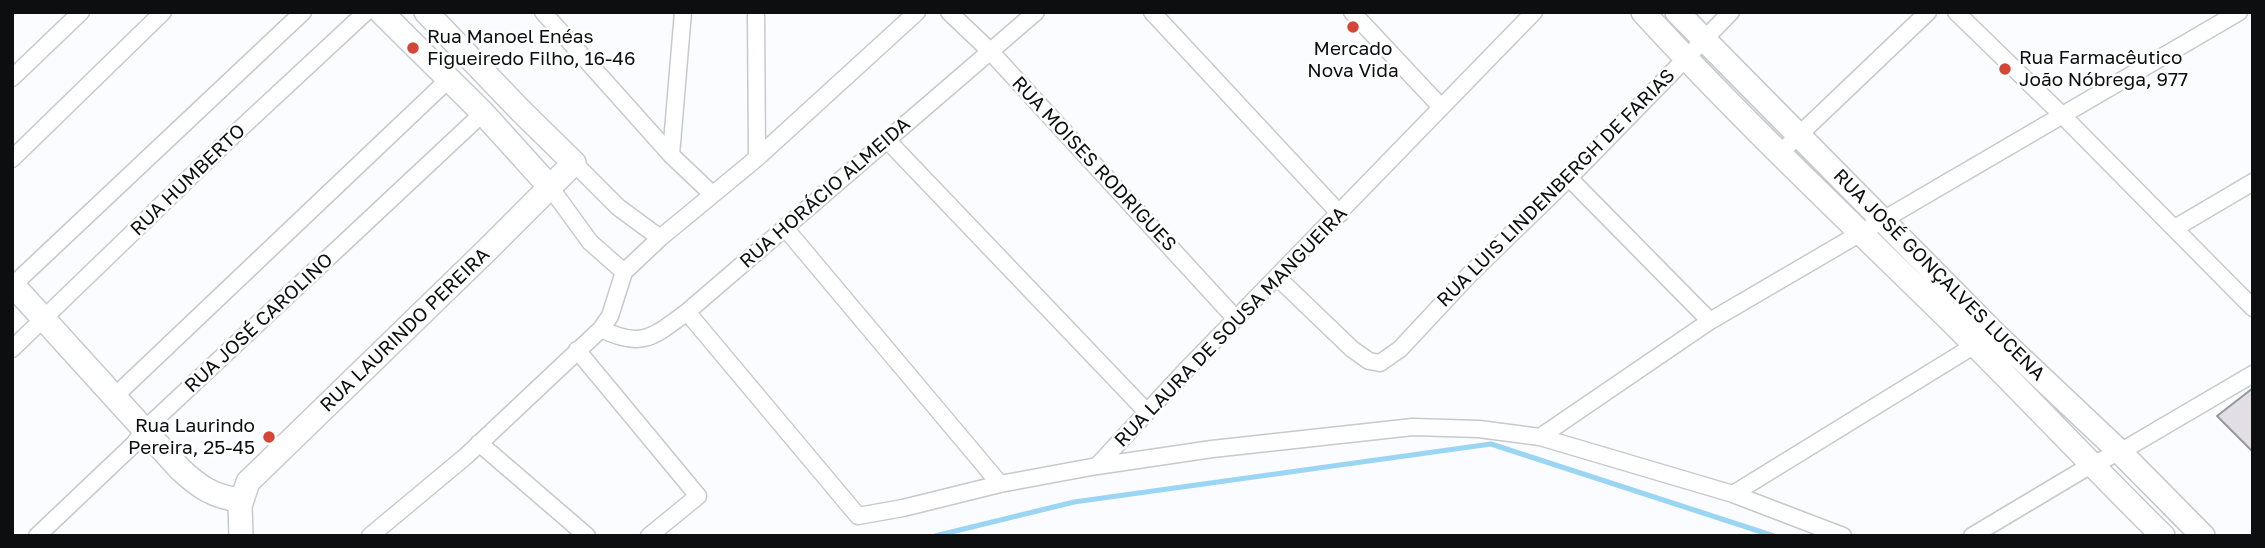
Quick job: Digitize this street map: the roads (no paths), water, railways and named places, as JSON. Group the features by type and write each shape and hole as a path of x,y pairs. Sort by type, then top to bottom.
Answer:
{"street":[{"path":"12,78 80,12"},
{"path":"12,159 163,12"},
{"path":"241,536 240,500 209,493 195,484 13,285 303,12"},
{"name":"RUA HUMBERTO","path":"12,349 240,129 366,12"},
{"path":"381,12 483,113 550,187 590,242 624,272"},
{"path":"426,12 618,207 660,238"},
{"path":"543,12 671,155 712,194"},
{"path":"671,155 683,12"},
{"path":"756,12 757,158"},
{"path":"370,536 479,443 601,330 610,316 624,272 660,238 757,158 917,12"},
{"name":"RUA MOISES RODRIGUES","path":"949,12 990,51 1236,319"},
{"name":"RUA HORÁCIO ALMEIDA","path":"601,330 620,338 642,339 665,328 687,312 1036,12"},
{"path":"1152,12 1340,214"},
{"path":"1352,12 1441,107"},
{"name":"RUA LAURA DE SOUSA MANGUEIRA","path":"1097,466 1146,411 1534,12"},
{"name":"RUA JOSÉ GONÇALVES LUCENA","path":"1643,12 1779,154 1975,345 2164,536"},
{"name":"RUA JOSÉ GONÇALVES LUCENA","path":"1677,12 1882,220 2203,536"},
{"name":"RUA LUIS LINDENBERGH DE FARIAS","path":"1277,277 1352,349 1370,361 1380,363 1400,349 1470,274 1569,178 1731,12"},
{"path":"1779,154 1928,12"},
{"path":"1955,12 2062,115 2253,308"},
{"path":"1540,438 1710,321 2239,12"},
{"path":"114,397 449,79"},
{"name":"RUA JOSÉ CAROLINO","path":"37,536 125,454 144,430 483,113"},
{"path":"887,140 1146,411"},
{"name":"RUA LAURINDO PEREIRA","path":"240,500 248,482 574,163"},
{"path":"1569,178 1710,321"},
{"path":"2175,228 2253,182"},
{"path":"785,228 1000,484"},
{"path":"687,312 858,516 1000,484 1097,466 1212,449 1413,427 1479,429 1540,438 1733,494 1843,536"},
{"path":"1733,494 1975,345"},
{"path":"577,350 698,496 649,536"},
{"path":"1972,536 2253,374"},
{"path":"479,443 587,536"}],"waterway":[{"path":"935,536 1074,502 1491,444 1774,536"}],"place":[{"name":"Mercado Nova Vida","path":"1353,27"},
{"name":"Rua Manoel Enéas Figueiredo Filho, 16-46","path":"413,48"},
{"name":"Rua Farmacêutico João Nóbrega, 977","path":"2005,69"},
{"name":"Rua Laurindo Pereira, 25-45","path":"269,437"}]}
